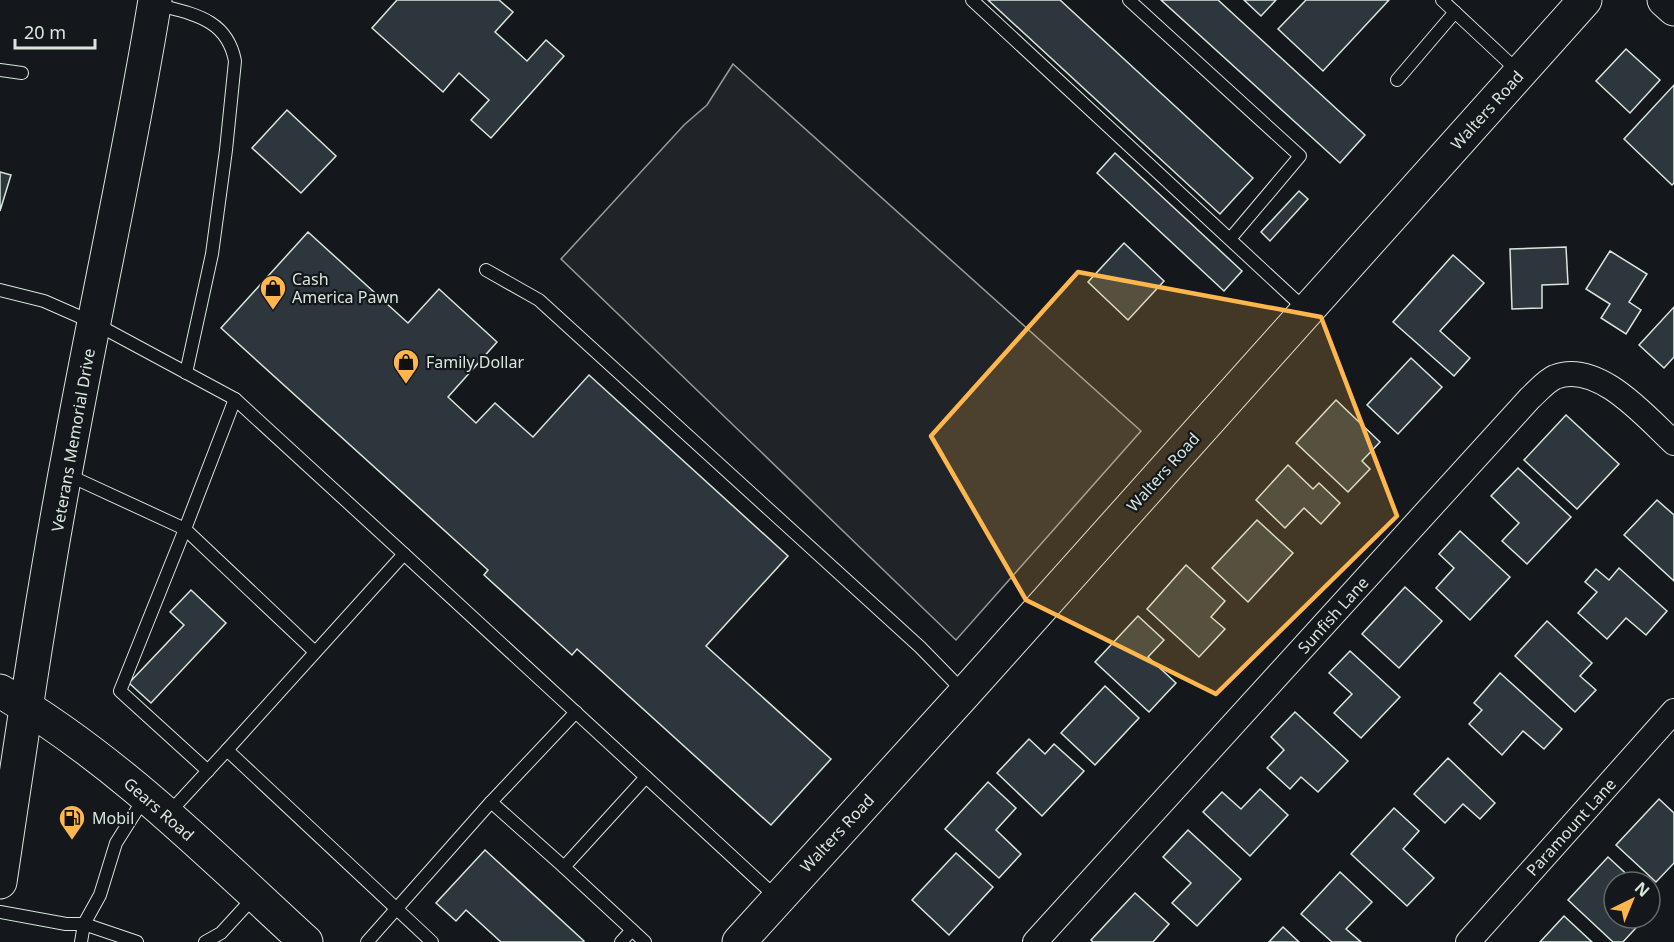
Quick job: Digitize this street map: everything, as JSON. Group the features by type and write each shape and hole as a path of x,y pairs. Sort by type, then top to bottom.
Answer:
{"street":[{"name":"Walters Road","path":"739,942 1585,0"},
{"path":"1664,0 1674,9"},
{"name":"Veterans Memorial Drive","path":"0,882 13,699 65,474 125,175 155,2"},
{"name":"Sunfish Lane","path":"1035,942 1530,398 1554,378 1576,373 1614,388 1674,443"},
{"name":"Gears Road","path":"13,699 72,736 157,806 306,942"},
{"name":"Paramount Lane","path":"1468,942 1674,711"}],"lane":[{"path":"972,0 1306,311"},
{"path":"1129,0 1300,156 1230,239"},
{"path":"1442,0 1520,73"},
{"path":"155,2 200,17 213,24 228,38 235,61 212,254 186,373"},
{"path":"1397,80 1455,12"},
{"path":"0,70 22,74"},
{"path":"486,270 539,300 920,647 965,693"},
{"path":"0,290 44,301 94,323 235,399 777,898"},
{"path":"208,771 120,691 235,399"},
{"path":"65,474 184,529 315,652"},
{"path":"81,942 84,924 100,895 116,843 157,806 208,771 404,554"},
{"path":"367,942 491,802 576,712"},
{"path":"227,750 432,942"},
{"path":"564,867 646,777"},
{"path":"491,802 645,942"},
{"path":"205,942 221,933 255,896"},
{"path":"0,912 66,924 84,924 137,942"},
{"path":"621,942 632,930"}],"highlighted area":[{"path":"1078,272 1321,317 1397,516 1216,694 1026,600 931,436"}],"shaded area":[{"path":"733,64 1141,431 956,640 561,259 684,125 707,105"}],"building":[{"path":"397,0 499,0 513,12 495,32 527,61 546,40 564,56 491,138 471,120 489,100 459,73 443,92 372,28"},
{"path":"988,0 1060,0 1253,178 1220,214"},
{"path":"1161,0 1218,0 1365,135 1340,163"},
{"path":"1244,0 1276,0 1261,16"},
{"path":"1306,0 1389,0 1323,71 1278,29"},
{"path":"1626,49 1660,80 1630,113 1596,81"},
{"path":"1674,85 1674,183 1672,185 1624,139"},
{"path":"287,110 336,156 301,193 252,148"},
{"path":"1115,153 1242,271 1224,291 1097,173"},
{"path":"0,172 11,175 0,211"},
{"path":"1299,191 1308,199 1270,241 1261,232"},
{"path":"308,232 408,323 439,289 497,342 448,397 476,423 495,403 533,437 589,375 788,556 706,646 831,759 771,825 577,649 572,655 484,575 488,570 221,328"},
{"path":"1124,243 1164,281 1128,320 1088,282"},
{"path":"1566,247 1568,284 1542,285 1542,308 1512,309 1510,249"},
{"path":"1610,251 1647,274 1629,302 1641,310 1626,334 1601,318 1610,304 1586,289"},
{"path":"1453,255 1484,283 1440,331 1470,358 1454,376 1393,322"},
{"path":"1674,307 1674,357 1664,368 1639,345"},
{"path":"1411,358 1442,387 1398,434 1367,405"},
{"path":"1336,400 1380,442 1362,461 1370,469 1348,492 1296,443"},
{"path":"1566,415 1619,464 1577,509 1524,460"},
{"path":"1288,465 1313,489 1319,483 1340,503 1321,524 1304,508 1285,528 1256,500"},
{"path":"1518,468 1571,517 1527,564 1502,541 1519,523 1491,496"},
{"path":"1657,500 1674,515 1674,581 1624,535"},
{"path":"1257,520 1293,553 1248,602 1212,568"},
{"path":"1460,531 1510,577 1470,620 1436,588 1454,568 1439,554"},
{"path":"1186,565 1225,601 1211,617 1225,629 1199,657 1147,609"},
{"path":"1619,568 1667,611 1646,635 1626,618 1607,639 1578,613 1597,592 1585,582 1596,569 1609,580"},
{"path":"1405,587 1442,621 1399,668 1362,634"},
{"path":"191,590 226,623 151,703 129,683 184,625 170,612"},
{"path":"1138,616 1164,640 1148,657 1176,683 1149,712 1095,662"},
{"path":"1547,621 1592,663 1580,676 1596,690 1575,712 1515,656"},
{"path":"1350,651 1400,697 1361,738 1334,713 1352,694 1329,673"},
{"path":"1500,673 1562,729 1544,749 1523,731 1502,755 1469,724 1482,710 1474,703"},
{"path":"1105,686 1139,718 1095,765 1061,733"},
{"path":"1295,712 1348,761 1318,792 1301,777 1290,789 1267,768 1284,750 1271,737"},
{"path":"1029,739 1045,754 1054,744 1084,771 1042,816 997,773"},
{"path":"1448,758 1495,803 1480,819 1463,804 1445,823 1414,794"},
{"path":"988,782 1016,808 996,830 1021,854 999,878 945,829"},
{"path":"1260,789 1288,815 1250,856 1203,812 1222,792 1241,809"},
{"path":"1659,799 1674,813 1674,863 1662,876 1662,870 1643,870 1616,845"},
{"path":"1394,808 1419,831 1403,849 1434,878 1407,906 1351,854"},
{"path":"1188,830 1241,879 1197,926 1172,903 1191,883 1163,857"},
{"path":"485,850 584,941 501,942 466,910 456,921 436,903"},
{"path":"956,853 993,887 949,935 912,900"},
{"path":"1608,857 1622,870 1602,870 1602,930 1634,930 1623,942 1613,942 1568,900"},
{"path":"1340,872 1372,902 1346,929 1361,942 1332,942 1301,914"},
{"path":"1135,893 1169,924 1153,942 1093,942 1091,940"},
{"path":"1564,916 1592,942 1540,942"},
{"path":"1283,927 1299,942 1269,942"}],"place":[{"name":"Cash America Pawn","path":"273,311"},
{"name":"Family Dollar","path":"406,385"},
{"name":"Mobil","path":"72,841"}]}
